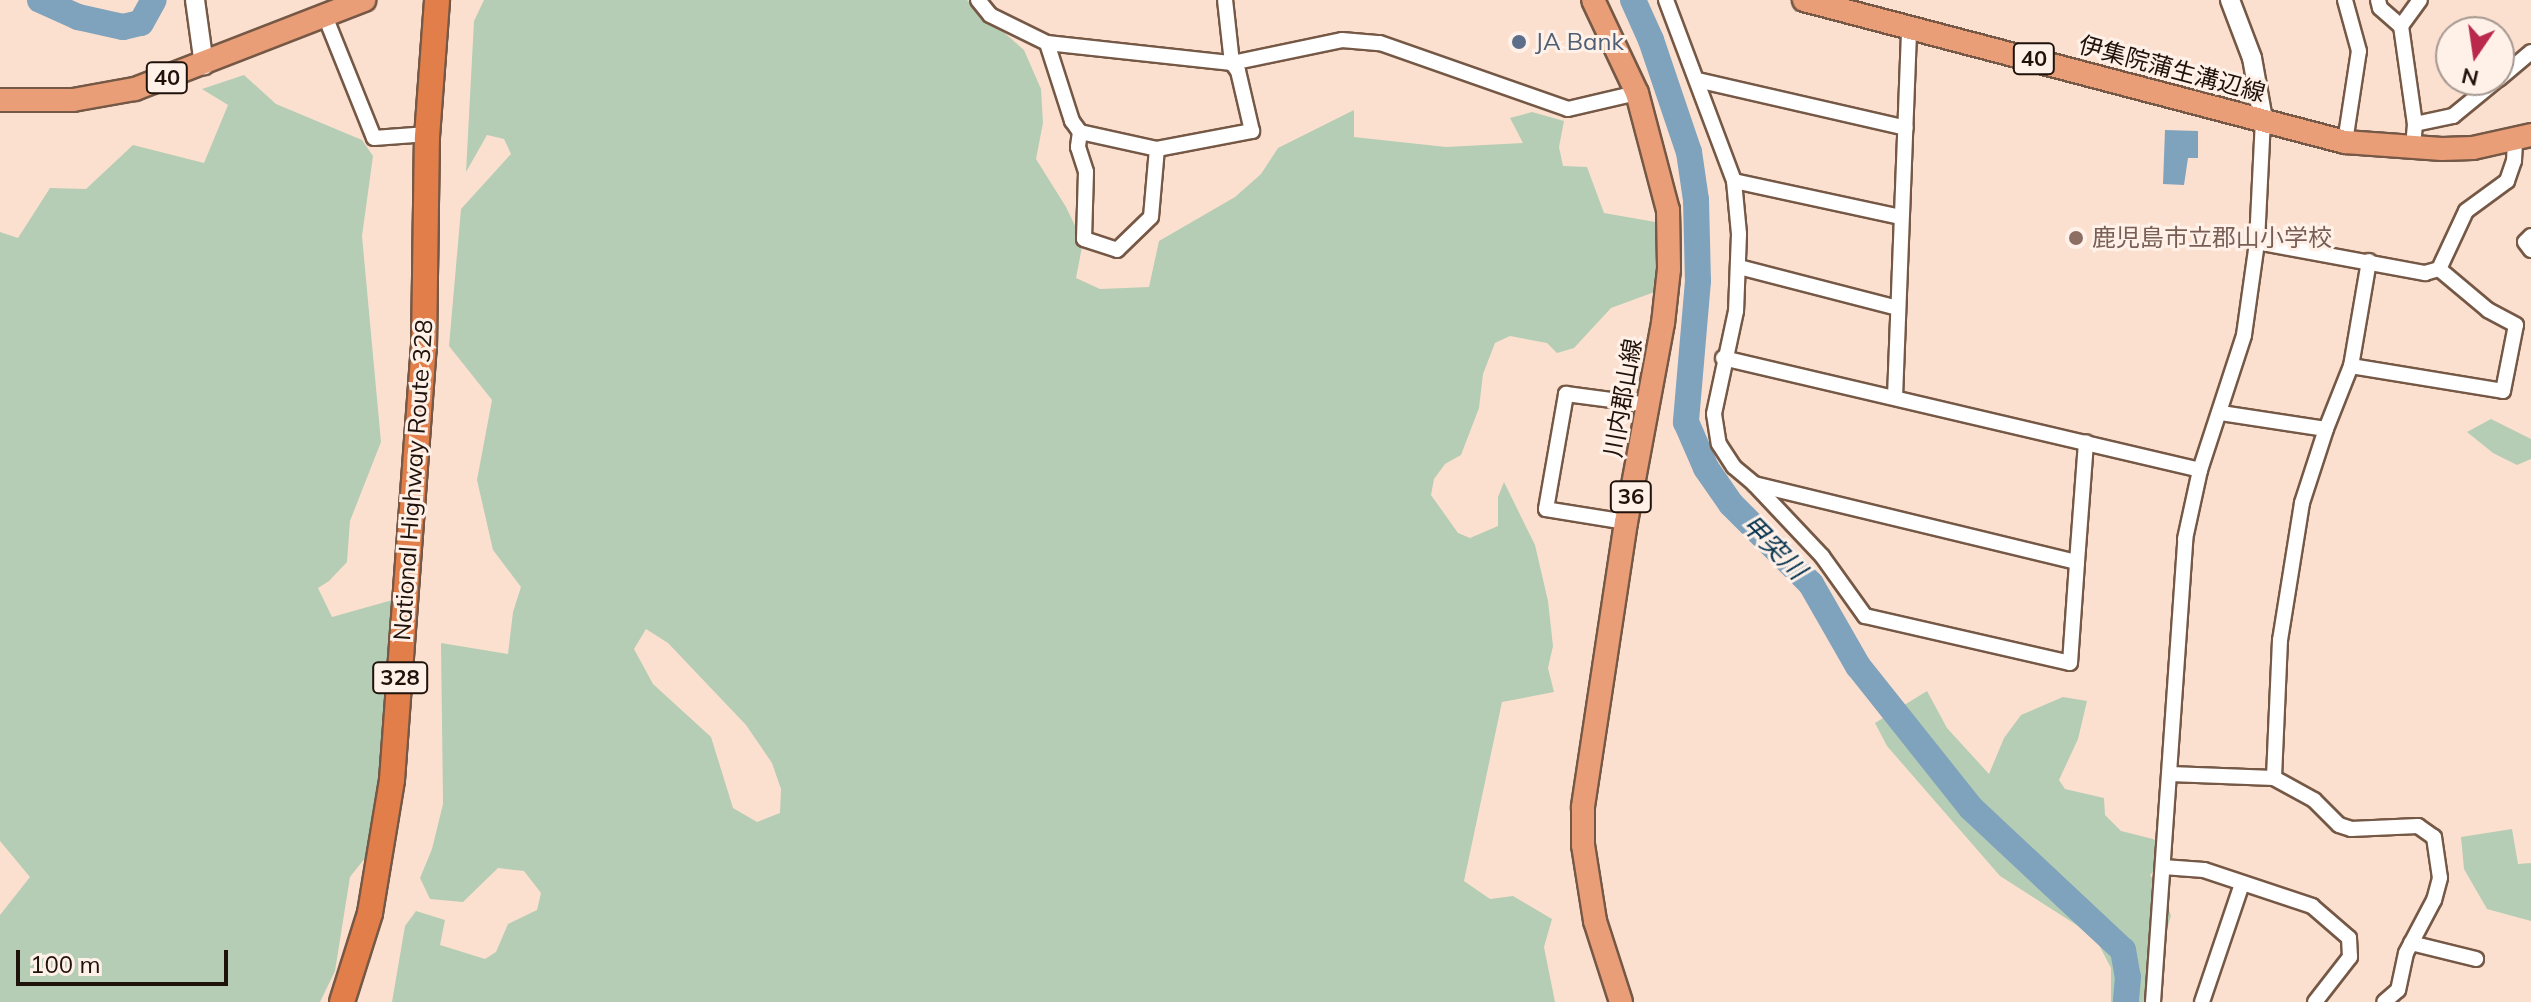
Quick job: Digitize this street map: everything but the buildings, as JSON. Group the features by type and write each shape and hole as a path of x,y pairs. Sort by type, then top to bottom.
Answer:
{"highway":[{"name":"National Highway Route 328","path":"342,1002 370,913 392,780 424,348 428,134 437,0"}],"main road":[{"name":"40","path":"0,100 34,102 103,97 204,65 364,0"},
{"name":"川内郡山線","path":"1593,0 1637,93 1668,210 1669,269 1650,405 1626,522 1583,808 1583,845 1595,921 1621,1002"},
{"name":"伊集院蒲生溝辺線","path":"1804,0 2345,142 2413,149 2473,148 2523,138"}],"street":[{"path":"195,0 204,65"},
{"path":"978,0 990,15 1047,43 1232,63 1342,40 1380,43 1568,109 1637,93"},
{"path":"1047,43 1072,121 1080,132 1157,149 1252,131 1238,71 1232,63 1224,14 1225,0"},
{"path":"1666,0 1734,181 1739,267 1736,311 1723,358 1714,414 1719,444 1734,467 1822,556 1865,616 2070,663 2086,442"},
{"path":"2345,0 2359,51 2345,142"},
{"path":"2378,0 2380,8 2401,26 2415,124 2413,149"},
{"path":"2401,26 2420,0"},
{"path":"2153,1002 2185,539 2200,470 2244,335 2257,242 2263,119 2252,58 2228,1"},
{"path":"325,16 374,138 428,134"},
{"path":"1895,397 1909,27"},
{"path":"2515,65 2531,52"},
{"path":"1697,80 1906,128"},
{"path":"2415,124 2453,116 2477,96"},
{"path":"1080,132 1078,147 1086,172 1084,239 1117,250 1151,217 1157,149"},
{"path":"2257,242 2425,273 2439,269 2466,211 2507,181 2523,138"},
{"path":"1734,181 1901,217"},
{"path":"2531,236 2525,242 2531,250"},
{"path":"2274,778 2280,640 2302,503 2351,366 2369,261"},
{"path":"1739,267 1897,308"},
{"path":"2351,366 2503,391 2516,325 2488,310 2439,269"},
{"path":"1723,358 2200,470"},
{"path":"1626,522 1546,509 1566,394 1650,405"},
{"path":"2221,413 2326,429"},
{"path":"1754,484 2077,562"},
{"path":"2170,774 2274,778 2314,800 2339,825 2351,829 2418,826 2434,837 2440,878 2434,900 2411,943 2398,990 2384,1002"},
{"path":"2163,867 2204,870 2312,906 2349,938 2350,957 2315,1002"},
{"path":"2202,1002 2242,884"},
{"path":"2411,943 2476,959"}],"green space":[{"path":"484,0 967,0 1024,50 1041,89 1043,123 1036,159 1066,207 1083,242 1076,278 1100,289 1149,287 1159,241 1235,197 1261,174 1278,148 1354,110 1354,137 1446,147 1523,143 1510,118 1532,112 1564,121 1559,147 1563,166 1587,167 1604,213 1661,223 1660,290 1611,308 1574,348 1557,353 1547,343 1510,336 1495,343 1483,374 1479,408 1461,455 1445,464 1434,479 1431,495 1458,533 1470,538 1498,526 1498,497 1504,482 1535,545 1548,601 1553,646 1548,668 1554,692 1502,702 1464,881 1490,899 1513,896 1552,919 1544,947 1555,1002 392,1002 405,926 416,911 445,920 440,945 485,959 496,952 508,924 537,910 541,893 524,871 498,868 463,902 430,899 420,878 432,849 443,804 441,643 508,654 513,612 521,587 493,550 477,480 492,400 449,346 461,209 511,154 504,139 487,135 466,172 474,21","holes":["646,629 668,643 746,725 772,763 781,789 780,813 757,822 733,808 711,737 653,684 634,649"]},
{"path":"244,75 276,104 362,140 373,156 362,236 381,442 350,521 347,562 318,588 332,617 396,599 382,765 365,858 350,877 335,971 320,1002 0,1002 0,915 30,877 0,841 0,232 18,238 50,188 86,189 133,145 204,163 228,105 202,89"},
{"path":"2491,419 2531,439 2531,459 2517,465 2493,453 2467,432"},
{"path":"1927,691 1947,728 1989,774 2004,738 2021,715 2063,697 2087,701 2078,739 2059,780 2065,789 2104,798 2105,815 2121,831 2153,839 2173,852 2150,875 2164,896 2171,916 2144,1002 2111,1002 2111,968 2099,945 2078,926 2000,876 1887,746 1875,723"},
{"path":"2512,829 2518,864 2531,863 2531,921 2487,909 2464,869 2461,837"}],"water":[{"path":"2165,130 2198,131 2198,158 2188,158 2184,185 2163,184"}],"waterway":[{"path":"40,0 78,17 123,27 141,23 154,0"},
{"name":"甲突川","path":"1633,0 1651,40 1689,152 1696,200 1698,281 1686,422 1706,468 1731,504 1811,584 1858,666 1971,808 2123,950 2128,977 2126,1002"}],"place":[{"name":"JA Bank","path":"1519,42"},
{"name":"鹿児島市立郡山小学校","path":"2076,238"}]}
